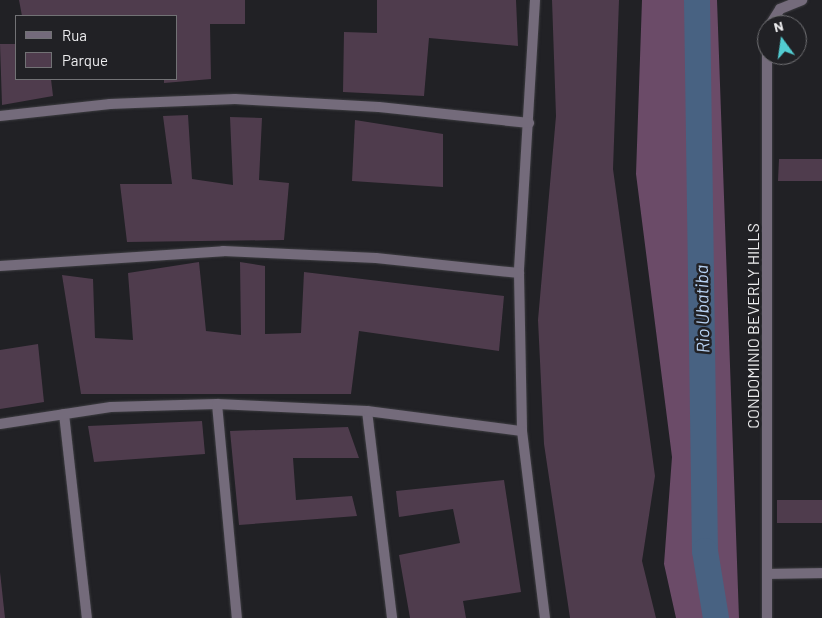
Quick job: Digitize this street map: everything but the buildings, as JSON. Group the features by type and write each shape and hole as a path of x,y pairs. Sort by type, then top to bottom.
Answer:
{"street":[{"path":"535,0 519,273 522,431 545,618"},
{"path":"777,15 780,10 802,0"},
{"name":"CONDOMINIO BEVERLY HILLS","path":"767,65 769,574 767,618"},
{"path":"0,116 110,104 235,99 379,107 529,123"},
{"path":"0,266 223,251 376,258 519,273"},
{"path":"0,424 111,407 218,404 368,410 522,431"},
{"path":"218,404 237,618"},
{"path":"368,410 392,618"},
{"path":"64,414 87,618"},
{"path":"769,574 822,573"}],"green space":[{"path":"19,0 245,0 245,24 210,24 211,79 164,83 164,80 178,80 178,15 22,15"},
{"path":"377,0 516,0 518,46 429,38 424,96 343,92 344,32 377,33"},
{"path":"552,0 619,0 613,169 655,476 642,561 656,618 570,618 544,444 538,320 556,116"},
{"path":"0,44 15,44 15,80 51,80 53,96 2,105"},
{"path":"188,115 192,179 233,185 230,117 262,118 259,180 289,183 284,240 127,242 120,184 172,184 163,116"},
{"path":"355,120 443,134 443,187 352,181"},
{"path":"779,159 822,159 822,181 778,181"},
{"path":"199,262 206,331 241,335 240,262 265,266 265,334 301,333 304,272 504,296 499,351 359,331 351,394 81,394 62,275 93,279 95,338 133,340 128,273"},
{"path":"38,344 44,402 0,409 0,350"},
{"path":"202,421 205,454 94,462 88,426"},
{"path":"348,427 359,458 293,458 296,500 352,496 357,516 239,525 230,431"},
{"path":"504,480 521,592 463,601 466,618 410,618 399,555 460,543 453,509 399,517 396,491"},
{"path":"777,500 822,500 822,523 777,523"},
{"path":"0,572 5,618 0,618"}],"shaded area":[{"path":"642,0 717,0 739,618 676,618 664,564 672,457 636,174"}],"waterway":[{"name":"Rio Ubatiba","path":"697,0 705,551 716,618"}]}
